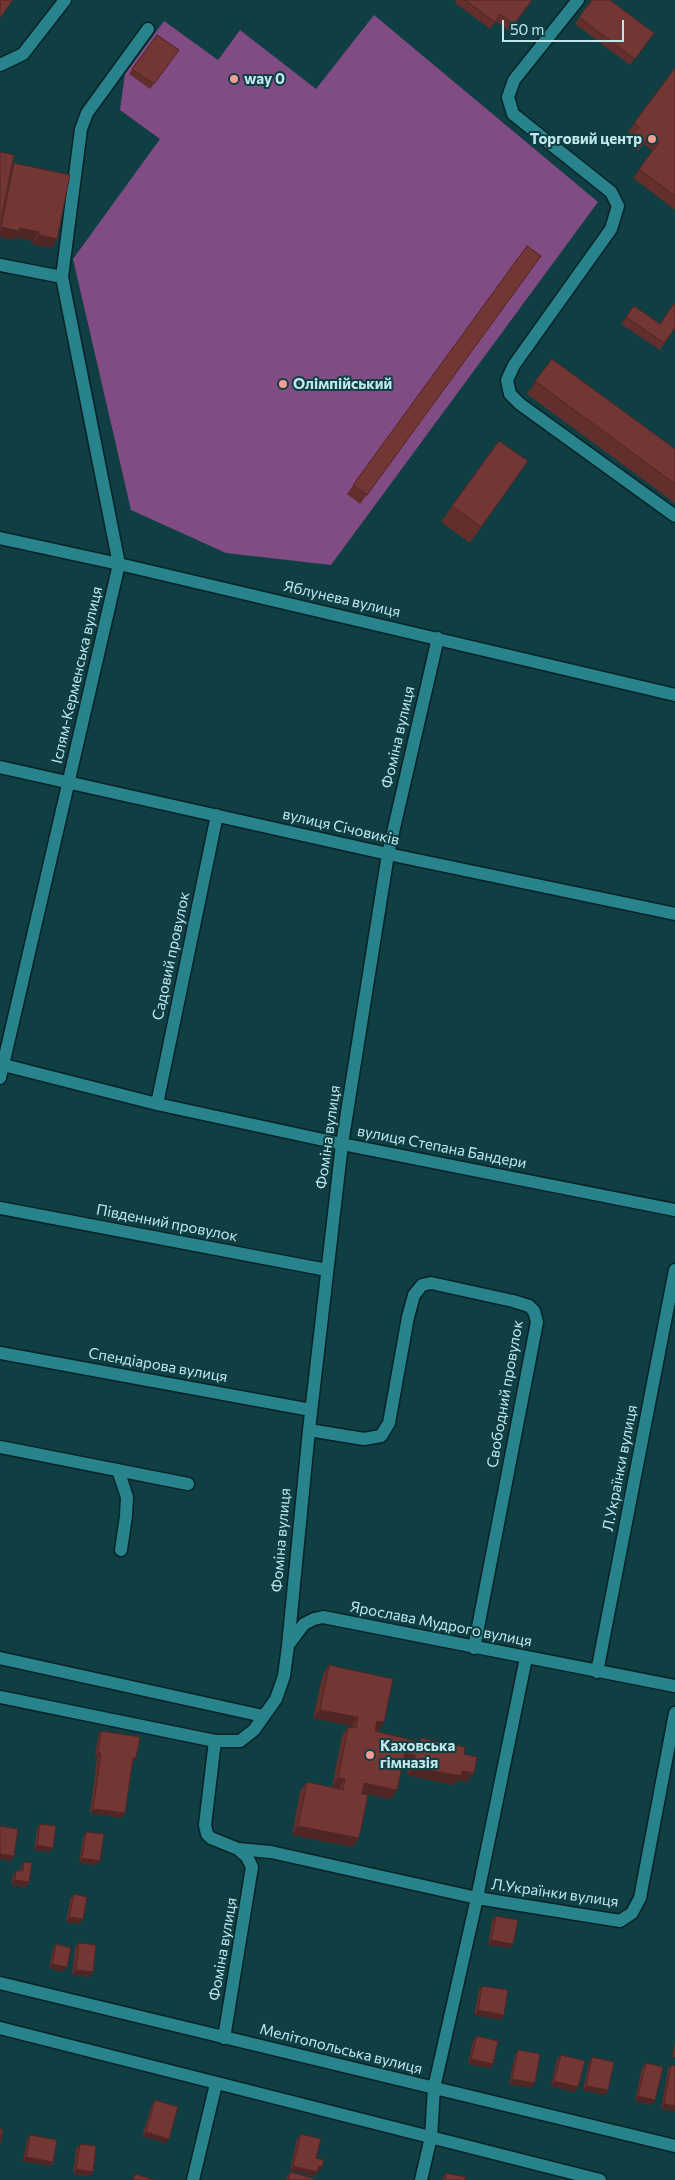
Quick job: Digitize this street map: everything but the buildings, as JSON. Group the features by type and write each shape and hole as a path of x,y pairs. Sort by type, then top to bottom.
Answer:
{"street":[{"path":"0,65 23,54 65,0"},
{"path":"578,0 514,80 508,97 513,114 611,192 618,206 611,229 514,365 507,380 510,394 520,404 675,516"},
{"name":"Іслям-Керменська вулиця","path":"0,1078 1,1065 119,564 62,277 81,129 87,113 148,29"},
{"path":"0,264 62,277"},
{"name":"Яблунева вулиця","path":"0,538 438,638 675,695"},
{"name":"Фоміна вулиця","path":"288,1646 311,1410 342,1144 388,854 438,638"},
{"name":"вулиця Січовиків","path":"0,767 388,854 675,914"},
{"name":"Садовий провулок","path":"156,1104 217,815"},
{"name":"вулиця Степана Бандери","path":"1,1065 156,1104 342,1144 675,1210"},
{"name":"Південний провулок","path":"0,1208 327,1270"},
{"name":"Л.Українки вулиця","path":"597,1672 675,1270"},
{"name":"Свободний провулок","path":"309,1430 364,1438 381,1436 389,1423 408,1317 414,1295 422,1285 431,1283 513,1301 528,1306 534,1311 537,1322 474,1648"},
{"name":"Спендіарова вулиця","path":"0,1352 311,1410"},
{"path":"0,1447 188,1484"},
{"path":"118,1470 127,1497 121,1550"},
{"name":"Ярослава Мудрого вулиця","path":"0,1697 215,1741 240,1741 254,1730 276,1699 284,1676 288,1646 293,1637 304,1624 314,1619 323,1618 675,1686"},
{"path":"0,1658 264,1716"},
{"name":"Л.Українки вулиця","path":"421,2180 431,2137 434,2088 477,1898 526,1658"},
{"name":"Л.Українки вулиця","path":"238,1849 271,1852 477,1898 620,1921 632,1913 640,1898 675,1713"},
{"path":"215,1741 205,1825 207,1834 211,1838 238,1849"},
{"name":"Фоміна вулиця","path":"224,2038 252,1867 247,1857 238,1849"},
{"name":"Мелітопольська вулиця","path":"0,1983 675,2146"},
{"path":"0,2028 600,2180"},
{"path":"193,2180 216,2084"}],"shaded area":[{"name":"Олімпійський","path":"374,15 598,202 331,565 226,553 131,510 73,259 160,139 120,110 125,74 164,21 218,60 240,30 316,89"}],"place":[{"name":"way 0","path":"234,79"},
{"name":"Торговий центр","path":"652,139"},
{"name":"Олімпійський","path":"283,384"},
{"name":"Каховська гімназія","path":"370,1755"}]}
